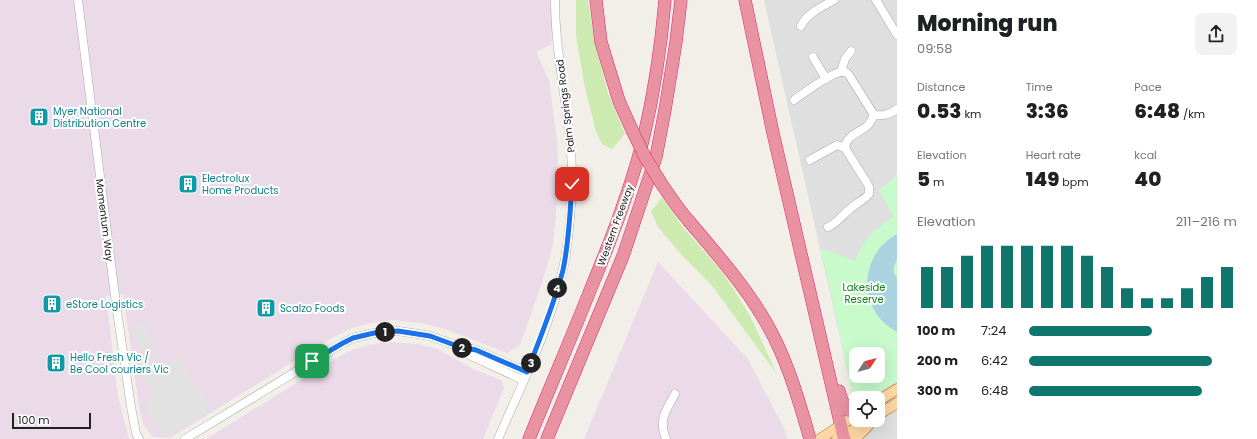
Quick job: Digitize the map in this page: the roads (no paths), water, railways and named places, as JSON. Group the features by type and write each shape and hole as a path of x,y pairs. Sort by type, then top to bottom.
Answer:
{"highway":[{"path":"596,0 601,42 619,101 645,157 661,183 687,219 723,261 762,315 772,333 791,378 810,439"},
{"name":"Western Freeway","path":"529,439 615,229 643,140 662,36 665,0"},
{"name":"Western Freeway","path":"547,439 623,256 656,157 670,80 681,0"},
{"path":"745,0 755,51 841,434"},
{"path":"816,320 830,357 845,406 849,410"}],"main road":[{"path":"885,397 897,389"},
{"path":"885,411 897,403"},
{"path":"841,434 849,423"},
{"path":"820,439 841,434 856,427"},
{"path":"855,439 867,427"}],"street":[{"name":"Momentum Way","path":"78,0 121,342 136,433 139,439"},
{"name":"Palm Springs Road","path":"498,439 543,332 562,270 569,230 572,184 571,159 557,40 555,0"},
{"path":"801,26 809,16 834,0"},
{"path":"876,0 897,35"},
{"path":"841,72 845,59 851,51"},
{"path":"813,58 826,79"},
{"path":"794,100 826,79 841,72 847,73 874,115"},
{"path":"874,115 882,116 897,109"},
{"path":"845,148 848,139 869,125 874,115"},
{"path":"810,160 837,145 845,148 869,187 869,194 848,210 836,223 828,227"},
{"path":"185,439 330,350 353,338 374,333 398,331 430,336 460,347 476,350 527,372"},
{"path":"460,347 467,354 523,380"},
{"path":"666,439 662,428 663,417 675,394"}],"water":[{"path":"897,234 897,260 894,271 897,278 897,332 884,323 875,311 869,297 867,283 869,269 875,255 884,243"}],"place":[{"name":"Myer National Distribution Centre","path":"39,117"},
{"name":"Electrolux Home Products","path":"188,184"},
{"name":"eStore Logistics","path":"52,304"},
{"name":"Scalzo Foods","path":"266,308"},
{"name":"Hello Fresh Vic / Be Cool couriers Vic","path":"56,363"}],"park label":[{"name":"Lakeside Reserve","path":"864,292"}]}
